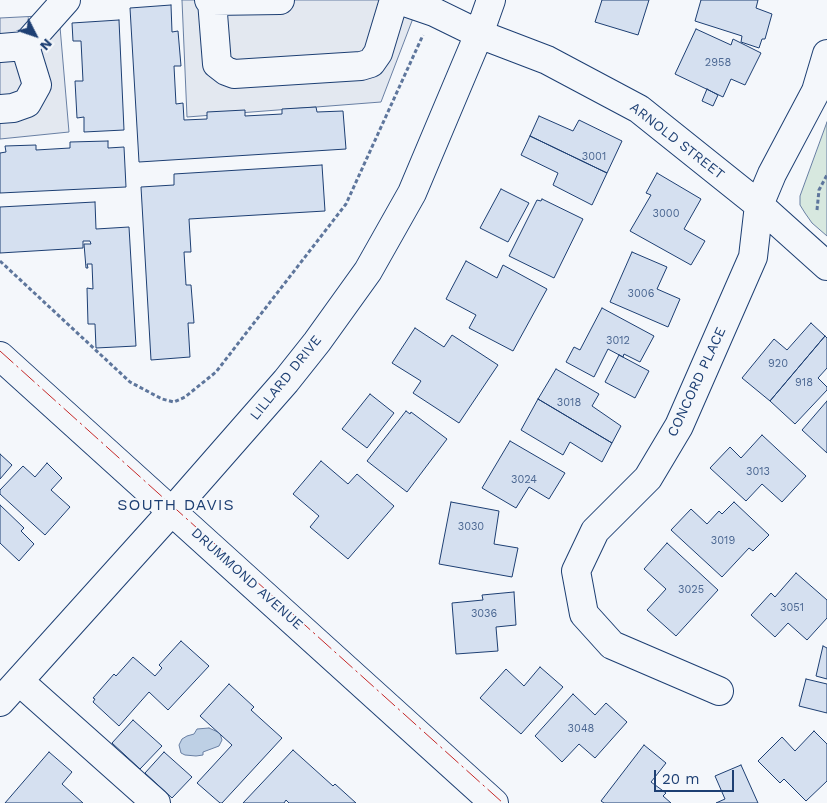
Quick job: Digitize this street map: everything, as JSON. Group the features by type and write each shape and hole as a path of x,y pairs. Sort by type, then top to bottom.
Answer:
{"street":[{"path":"0,109 13,108 26,103 37,85 12,47 66,0"},
{"path":"280,0 211,0 217,64 234,74 361,66 371,63 378,53 394,0"},
{"name":"ARNOLD STREET","path":"399,0 434,12 479,34 547,60 639,109 759,205 827,266"},
{"name":"LILLARD DRIVE","path":"0,702 172,512 286,380 317,342 368,271 412,193 479,34 491,0"},
{"name":"CONCORD PLACE","path":"719,692 612,645 584,614 576,571 595,531 648,478 679,426 753,257 759,205 772,174 816,91 827,54"},
{"name":"DRUMMOND AVENUE","path":"0,356 494,803"},
{"path":"19,680 156,803"}],"path":[{"path":"0,261 130,382 162,399 174,402 185,397 216,372 346,204 434,12"},
{"path":"817,210 819,190 827,175"}],"shaded area":[{"path":"182,0 420,0 381,102 187,117"},
{"path":"59,15 69,132 0,139 0,18"},
{"path":"827,122 827,236 812,223 805,213 800,205 800,196"}],"water":[{"path":"209,728 220,733 222,740 219,746 203,752 203,755 185,755 181,753 179,745 182,739 194,734 197,729"}],"building":[{"path":"602,0 649,0 638,35 595,22"},
{"path":"701,0 758,0 756,8 772,14 765,39 762,39 759,48 741,42 742,36 695,21"},
{"path":"171,5 172,32 178,31 181,66 174,66 176,104 183,103 184,120 207,119 207,112 245,110 245,116 282,114 282,109 316,107 317,112 343,111 346,149 139,162 130,8"},
{"path":"119,20 124,130 84,132 84,117 77,118 75,81 83,81 81,41 73,41 72,23"},
{"path":"696,29 731,45 733,39 761,53 745,85 731,79 723,97 675,74"},
{"path":"707,89 718,95 713,106 702,101"},
{"path":"539,116 573,131 579,120 622,141 607,173 530,136"},
{"path":"530,136 607,173 592,205 553,185 558,173 521,155"},
{"path":"108,141 108,148 124,147 126,187 0,193 0,153 6,152 5,146 36,145 36,150 70,148 70,142"},
{"path":"322,165 325,211 189,219 191,252 184,252 186,285 191,285 194,323 188,323 190,357 151,360 141,187 174,185 174,174"},
{"path":"657,173 701,199 684,229 705,241 691,265 630,231 651,195 646,193"},
{"path":"501,189 529,203 508,242 480,228"},
{"path":"542,199 583,219 554,278 509,256 537,200 541,201"},
{"path":"95,202 96,229 129,227 136,346 96,348 95,324 88,324 87,288 93,289 92,264 87,264 88,268 86,268 84,244 91,244 90,241 83,241 83,248 0,253 0,207"},
{"path":"632,252 667,267 657,289 680,299 668,327 610,302"},
{"path":"466,261 497,278 503,265 547,289 513,351 469,328 476,315 446,299"},
{"path":"602,308 654,336 640,362 624,354 623,357 608,349 594,377 566,362 574,347 580,350"},
{"path":"811,323 825,336 770,401 742,378 774,339 787,350"},
{"path":"415,328 444,347 452,335 498,365 459,423 413,393 421,381 392,363"},
{"path":"825,336 827,338 827,368 818,378 827,387 827,390 795,424 770,401"},
{"path":"619,355 649,371 635,398 605,382"},
{"path":"556,369 599,394 592,406 621,426 612,443 538,399"},
{"path":"370,394 394,413 367,448 342,429"},
{"path":"538,399 612,443 602,462 570,442 563,455 521,430"},
{"path":"827,401 827,453 802,430"},
{"path":"406,411 410,414 411,412 447,439 407,492 367,461"},
{"path":"762,435 806,476 782,502 762,484 746,501 710,468 730,447 741,458"},
{"path":"510,441 565,473 549,499 529,487 516,508 482,488"},
{"path":"0,454 12,465 0,479"},
{"path":"321,461 348,484 357,474 394,506 348,559 310,527 319,516 293,494"},
{"path":"47,463 62,478 51,490 70,507 45,535 0,494 0,490 23,466 35,477"},
{"path":"451,502 499,511 494,544 518,548 512,577 439,564"},
{"path":"734,502 769,535 753,551 749,548 722,577 671,530 691,509 707,524 719,511 722,514"},
{"path":"0,505 24,528 21,531 34,544 19,561 0,543"},
{"path":"667,543 718,590 676,636 647,610 666,589 644,569"},
{"path":"796,573 827,600 827,618 807,640 788,623 775,637 751,615 771,593 775,597"},
{"path":"514,592 516,625 496,627 498,651 456,654 452,603 483,600 482,595"},
{"path":"181,641 209,666 168,710 149,692 119,726 93,702 95,699 93,698 114,674 116,676 133,657 155,676 162,668 159,665"},
{"path":"823,646 827,648 827,679 816,676"},
{"path":"540,667 563,687 521,734 480,698 506,669 524,686"},
{"path":"806,679 827,684 827,713 799,706"},
{"path":"229,684 254,707 251,710 282,738 220,803 197,783 232,745 200,716"},
{"path":"573,694 595,715 606,703 627,722 595,758 579,744 562,762 535,736"},
{"path":"133,720 162,746 140,769 112,743"},
{"path":"814,731 827,744 827,781 806,801 784,779 780,783 758,761 782,737 795,751"},
{"path":"644,745 666,763 651,782 666,793 663,796 671,803 604,803 601,801"},
{"path":"293,750 333,786 335,784 356,803 289,803 286,800 284,803 243,803"},
{"path":"49,752 72,772 62,784 83,803 5,803"},
{"path":"164,752 192,777 172,798 145,773"},
{"path":"741,765 758,803 716,803 725,799 715,776"}],"power":[{"path":"0,351 503,803"}],"district":[{"name":"SOUTH DAVIS","path":"176,505"}]}
